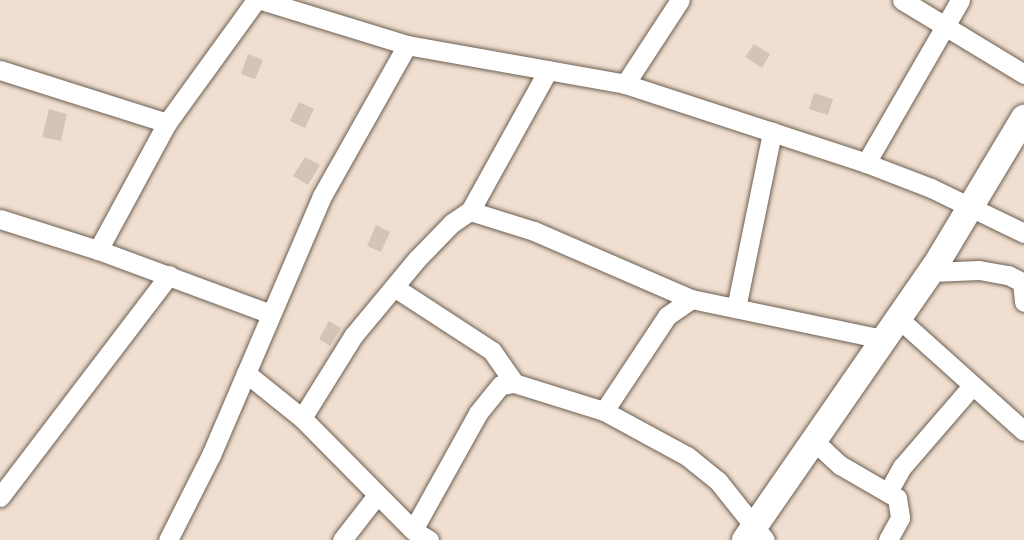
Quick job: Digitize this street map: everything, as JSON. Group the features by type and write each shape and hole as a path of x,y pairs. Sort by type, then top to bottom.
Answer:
{"street":[{"path":"625,83 680,0"},
{"path":"902,0 1024,74"},
{"path":"866,163 960,0"},
{"path":"98,250 167,123 264,1 407,45 625,83 866,163 970,205 1024,233"},
{"path":"168,540 246,373 268,313 322,196 407,45"},
{"path":"0,70 167,123"},
{"path":"302,418 353,336 452,223 471,211 548,70"},
{"path":"246,373 302,418 377,495 421,535 478,413 501,386 514,383 604,411 709,473 754,536 814,441 931,272 1024,118"},
{"path":"736,308 772,132"},
{"path":"471,211 534,231 691,299 736,308 891,329 972,386 1024,431"},
{"path":"0,219 98,250 268,313"},
{"path":"931,272 979,270 1007,275 1022,282 1024,302"},
{"path":"0,497 169,275"},
{"path":"394,287 492,351 514,383"},
{"path":"604,411 667,316 691,299"},
{"path":"888,492 902,467 972,386"},
{"path":"814,441 840,465 888,492 901,505 900,518 888,540"},
{"path":"342,540 377,495"}],"building":[{"path":"754,44 770,54 762,68 745,57"},
{"path":"248,54 263,60 255,79 241,74"},
{"path":"814,93 833,99 828,115 809,109"},
{"path":"299,102 314,109 305,128 290,121"},
{"path":"49,109 67,114 61,141 42,137"},
{"path":"305,157 320,165 308,185 293,176"},
{"path":"376,225 390,232 381,252 367,246"},
{"path":"329,321 341,328 330,346 319,339"}]}
